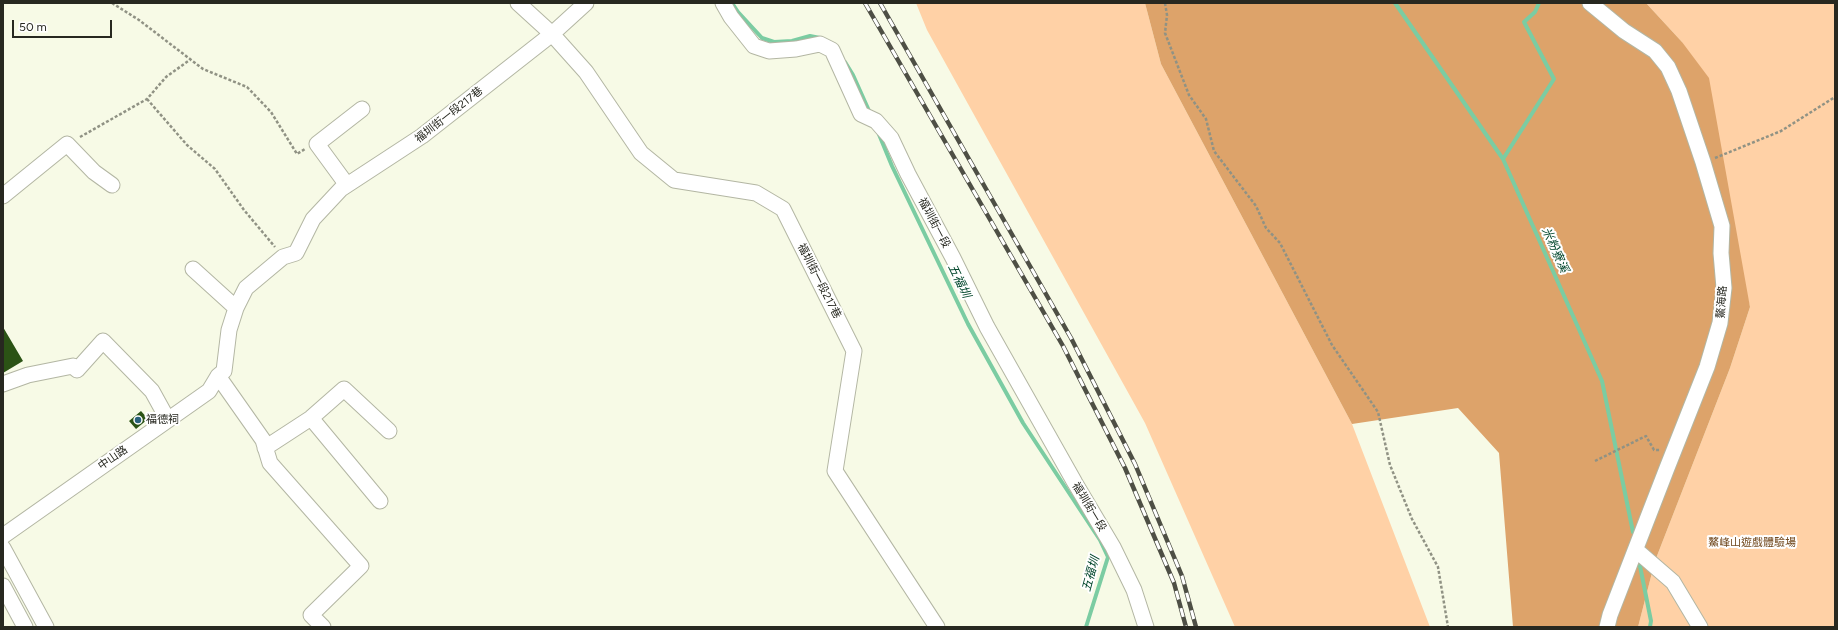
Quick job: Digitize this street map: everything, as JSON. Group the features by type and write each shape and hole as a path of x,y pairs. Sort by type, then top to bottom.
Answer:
{"street":[{"name":"福圳街一段217巷","path":"518,3 552,34 586,72 641,154 674,180 756,193 783,209 854,351 835,471 937,627"},
{"name":"福圳街一段217巷","path":"344,187 422,136 552,34 586,3"},
{"name":"福圳街一段","path":"723,3 731,17 754,46 769,51 796,49 820,44 832,50 861,114 876,121 891,138 987,327 1056,451 1113,547 1134,590 1146,627"},
{"name":"鰲海路","path":"1590,3 1624,31 1655,51 1668,67 1679,91 1703,162 1722,226 1721,253 1724,288 1720,323 1707,367 1610,615 1607,627"},
{"path":"344,187 316,144 362,109"},
{"path":"3,196 67,144 94,172 112,185"},
{"name":"中山路","path":"3,536 209,391 218,376 224,372 229,330 236,308 246,288 283,257 296,253 313,220 344,187"},
{"path":"193,268 236,308"},
{"path":"3,384 28,375 73,366 77,370 103,340 152,391 168,420"},
{"path":"218,376 263,440 270,463 361,566 311,615 323,627"},
{"path":"266,448 311,418 344,389 389,431"},
{"path":"311,418 380,501"},
{"path":"3,548 46,627"},
{"path":"1636,550 1673,582 1700,627"},
{"path":"3,586 25,627"}],"path":[{"path":"112,3 139,20 203,69 247,87 271,112 297,154 316,144"},
{"path":"1165,3 1167,15 1165,33 1188,95 1206,119 1214,151 1256,206 1266,228 1280,243 1332,345 1378,412 1390,465 1412,519 1438,567 1448,627"},
{"path":"67,144 147,99 166,76 191,59"},
{"path":"1703,162 1781,131 1835,97"},
{"path":"147,99 186,145 215,169 244,210 283,257"},
{"path":"1594,461 1646,436 1654,450 1662,450"}],"green space":[{"path":"916,3 1145,3 1161,64 1352,424 1430,627 1235,627 1145,423 927,30"},
{"name":"鰲峰山遊戲體驗場","path":"1646,3 1835,3 1835,627 1638,627 1655,561 1730,368 1750,307 1682,42"}],"shaded area":[{"path":"1145,3 1646,3 1682,42 1709,78 1750,307 1730,368 1655,561 1638,627 1513,627 1499,453 1458,408 1352,424 1161,64"}],"building":[{"path":"3,327 23,361 3,373"},
{"name":"福德祠","path":"141,411 148,419 136,429 129,421"}],"waterway":[{"name":"五福圳","path":"732,3 738,12 762,38 774,42 792,41 810,36 820,38"},
{"name":"米粉寮溪","path":"1395,3 1503,159 1602,381 1633,532"},
{"path":"1503,159 1554,79 1524,22 1535,12 1539,3"},
{"name":"五福圳","path":"845,62 853,75 870,113"},
{"name":"五福圳","path":"878,132 892,166 968,324 1023,423 1100,540 1108,557 1086,627"},
{"name":"米粉寮溪","path":"1640,566 1651,621 1650,627"}],"railway":[{"path":"865,3 1063,346 1125,468 1174,583 1186,627"},
{"path":"880,3 1071,338 1135,464 1182,576 1196,627"}],"place":[{"name":"福德祠","path":"138,420"}]}
